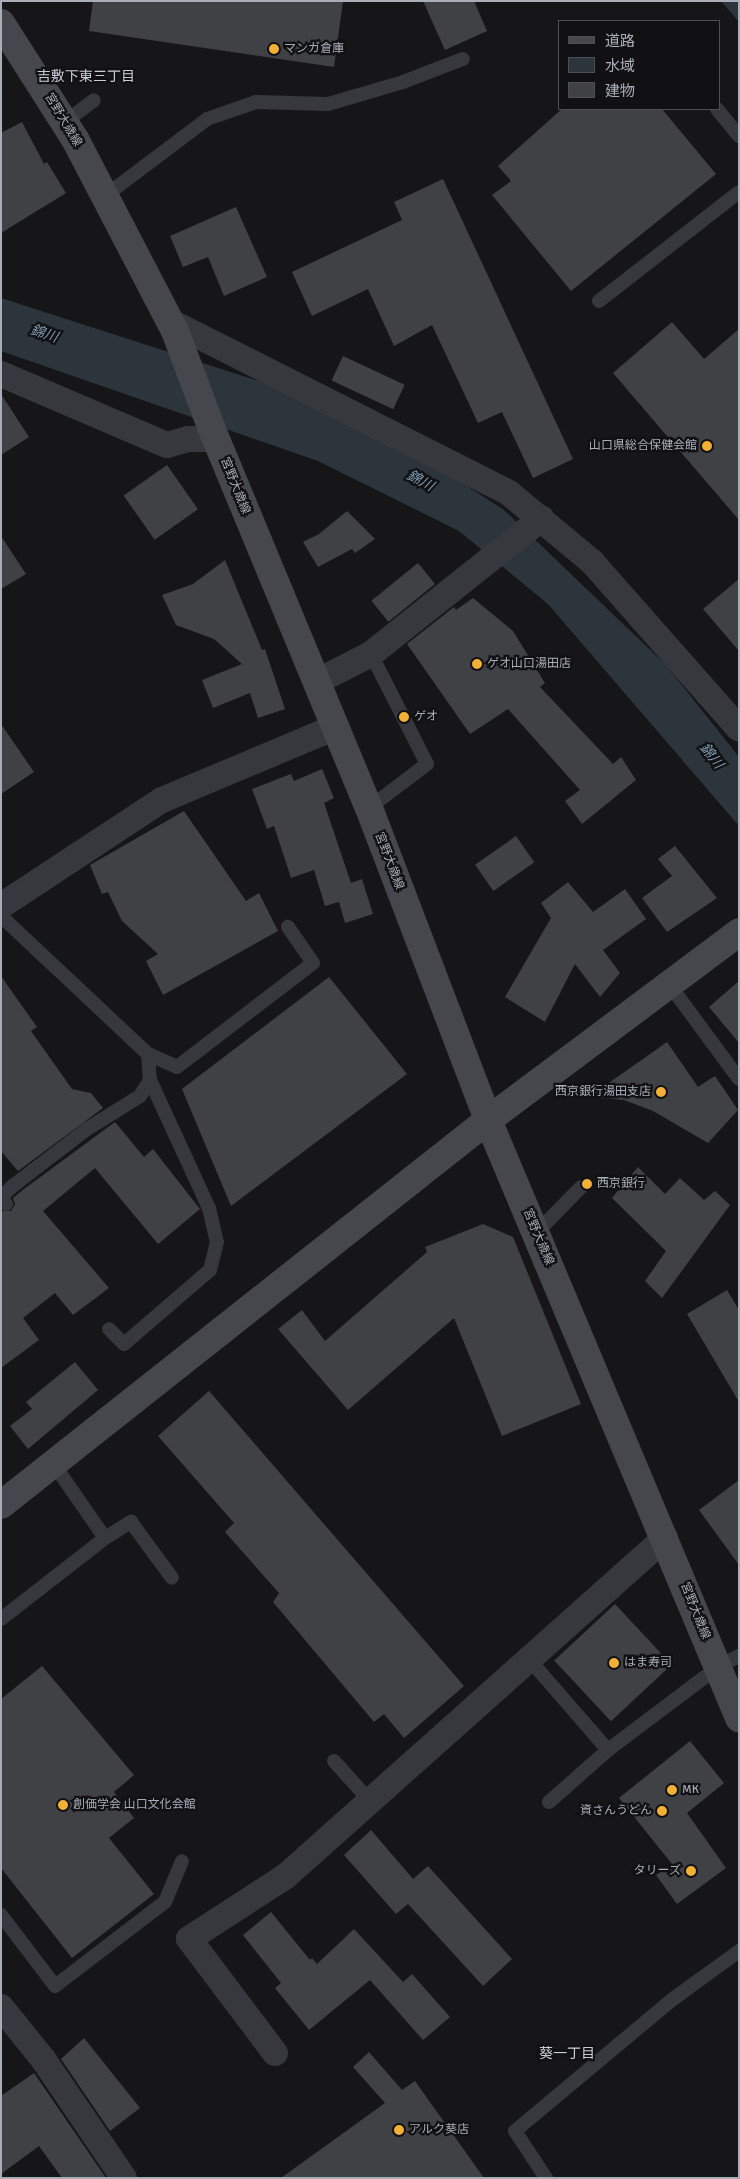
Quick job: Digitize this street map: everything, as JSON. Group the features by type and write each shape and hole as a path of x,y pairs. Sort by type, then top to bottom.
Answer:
{"main road":[{"name":"宮野大歳線","path":"1,23 64,122 173,326 213,433 369,808 488,1120 665,1538 728,1662 739,1718"},
{"path":"1,1505 488,1120 739,932"}],"street":[{"path":"173,326 455,464 509,493 542,518 592,562 739,729"},
{"path":"1,374 168,445 213,433"},
{"path":"316,682 371,654 468,579 542,518"},
{"path":"1,906 162,800 336,727"},
{"path":"276,2053 189,1939 286,1876 528,1658 665,1538"},
{"path":"1,2007 43,2059 124,2178"}],"lane":[{"path":"105,196 207,119 256,102 328,104 403,82 463,59"},
{"path":"64,122 94,100"},
{"path":"717,110 739,136"},
{"path":"599,301 739,192"},
{"path":"369,808 426,764 371,654"},
{"path":"1,916 148,1054 176,1067 313,963 288,927"},
{"path":"669,984 739,1080"},
{"path":"109,1328 124,1344 210,1270 217,1242 210,1208 150,1080 148,1054"},
{"path":"6,1204 2,1196 14,1185 87,1129 140,1096 150,1080"},
{"path":"536,1233 581,1187"},
{"path":"53,1463 106,1538"},
{"path":"1,1619 106,1538 131,1522 172,1578"},
{"path":"528,1658 608,1750"},
{"path":"549,1802 608,1750 728,1662"},
{"path":"334,1761 370,1801"},
{"path":"1,1915 55,1986 165,1902 182,1861"},
{"path":"546,2178 515,2131 673,1999 739,1951"}],"water":[{"path":"721,1 739,1 739,22"},
{"name":"錦川","path":"1,298 268,384 425,459 504,510 666,665 739,757 739,826 548,604 459,531 318,461 1,351"}],"building":[{"name":"マンガ倉庫","path":"93,1 343,1 334,67 89,31"},
{"path":"423,1 474,1 487,31 445,50"},
{"path":"561,110 663,110 716,174 571,291 492,195 511,181 498,166"},
{"path":"22,122 44,164 47,162 66,193 1,233 1,133"},
{"path":"443,179 573,459 533,478 502,412 478,423 432,325 394,346 368,289 312,316 292,272 402,220 394,202"},
{"path":"236,207 267,277 224,296 208,257 183,267 170,236"},
{"name":"山口県総合保健会館","path":"672,322 704,359 739,329 739,520 613,373"},
{"path":"343,356 405,385 393,409 332,380"},
{"path":"1,394 29,437 1,455"},
{"path":"167,465 198,509 155,540 124,495"},
{"path":"347,511 375,539 355,553 352,549 318,567 303,542 319,534"},
{"path":"1,536 26,574 1,589"},
{"path":"225,560 262,650 265,649 285,709 258,718 250,693 213,708 202,680 242,664 214,639 176,625 162,595 193,584"},
{"path":"418,563 435,584 388,622 371,601"},
{"path":"739,579 739,651 703,609"},
{"name":"ゲオ山口湯田店","path":"473,598 513,631 545,683 540,687 613,764 621,757 636,780 582,824 565,801 580,790 508,709 470,734 407,644 454,607 456,610"},
{"path":"1,724 34,772 1,794"},
{"path":"322,769 334,798 324,803 351,883 362,879 373,914 345,923 339,902 325,906 314,870 291,878 274,826 267,829 252,789 291,774 294,781"},
{"path":"184,811 246,901 259,893 278,931 163,995 146,961 158,954 122,921 108,892 102,894 90,865"},
{"path":"516,836 534,862 493,891 475,865"},
{"path":"675,846 717,898 667,932 642,898 672,876 658,859"},
{"path":"568,882 593,912 625,889 646,919 603,950 620,973 600,997 575,964 545,1022 505,997 551,918 541,903"},
{"path":"1,976 37,1027 31,1031 72,1089 91,1093 103,1108 18,1171 1,1151"},
{"path":"329,977 407,1074 231,1206 182,1089"},
{"path":"739,981 739,1043 709,1007"},
{"name":"西京銀行湯田支店","path":"667,1042 698,1087 715,1076 738,1110 708,1143 653,1111 624,1100 589,1097"},
{"path":"115,1122 144,1157 153,1149 200,1209 158,1244 95,1168 43,1211 109,1288 73,1315 55,1293 23,1318 39,1340 1,1368 1,1211 11,1211 15,1204 13,1198"},
{"path":"638,1167 665,1194 680,1178 704,1200 715,1191 730,1205 662,1298 645,1281 666,1251 612,1198"},
{"path":"483,1224 513,1237 581,1404 502,1436 454,1318 348,1410 278,1329 302,1310 325,1341 427,1252 425,1247"},
{"path":"727,1290 739,1310 739,1402 687,1314"},
{"path":"75,1362 98,1390 28,1449 10,1426 32,1409 26,1402"},
{"path":"209,1391 464,1686 404,1738 384,1714 374,1722 273,1602 279,1593 225,1532 234,1523 158,1436"},
{"path":"739,1480 739,1565 699,1510"},
{"name":"はま寿司","path":"615,1604 672,1665 611,1721 554,1661"},
{"name":"創価学会 山口文化会館","path":"42,1666 134,1775 114,1792 134,1818 109,1838 154,1894 72,1958 1,1868 1,1699"},
{"path":"690,1741 724,1783 687,1813 726,1868 677,1904 656,1875 672,1864 619,1798"},
{"path":"371,1830 413,1879 428,1866 512,1959 483,1986 408,1904 396,1914 344,1855"},
{"path":"271,1912 310,1960 312,1958 317,1964 354,1929 403,1982 412,1974 450,2017 423,2040 370,1980 309,2030 275,1988 281,1983 243,1935"},
{"path":"84,2038 140,2108 110,2131 61,2059"},
{"name":"アルク葵店","path":"369,2052 402,2090 415,2081 484,2178 281,2178 385,2103 353,2067"},
{"path":"34,2073 106,2178 62,2178 39,2146 1,2174 1,2096"}],"place":[{"name":"マンガ倉庫","path":"274,49"},
{"name":"山口県総合保健会館","path":"707,446"},
{"name":"ゲオ山口湯田店","path":"477,664"},
{"name":"ゲオ","path":"404,717"},
{"name":"西京銀行湯田支店","path":"661,1092"},
{"name":"西京銀行","path":"587,1184"},
{"name":"はま寿司","path":"614,1663"},
{"name":"MK","path":"672,1790"},
{"name":"創価学会 山口文化会館","path":"63,1805"},
{"name":"資さんうどん","path":"662,1811"},
{"name":"タリーズ","path":"691,1871"},
{"name":"アルク葵店","path":"399,2130"}],"district":[{"name":"吉敷下東三丁目","path":"86,77"},
{"name":"葵一丁目","path":"567,2054"}]}
